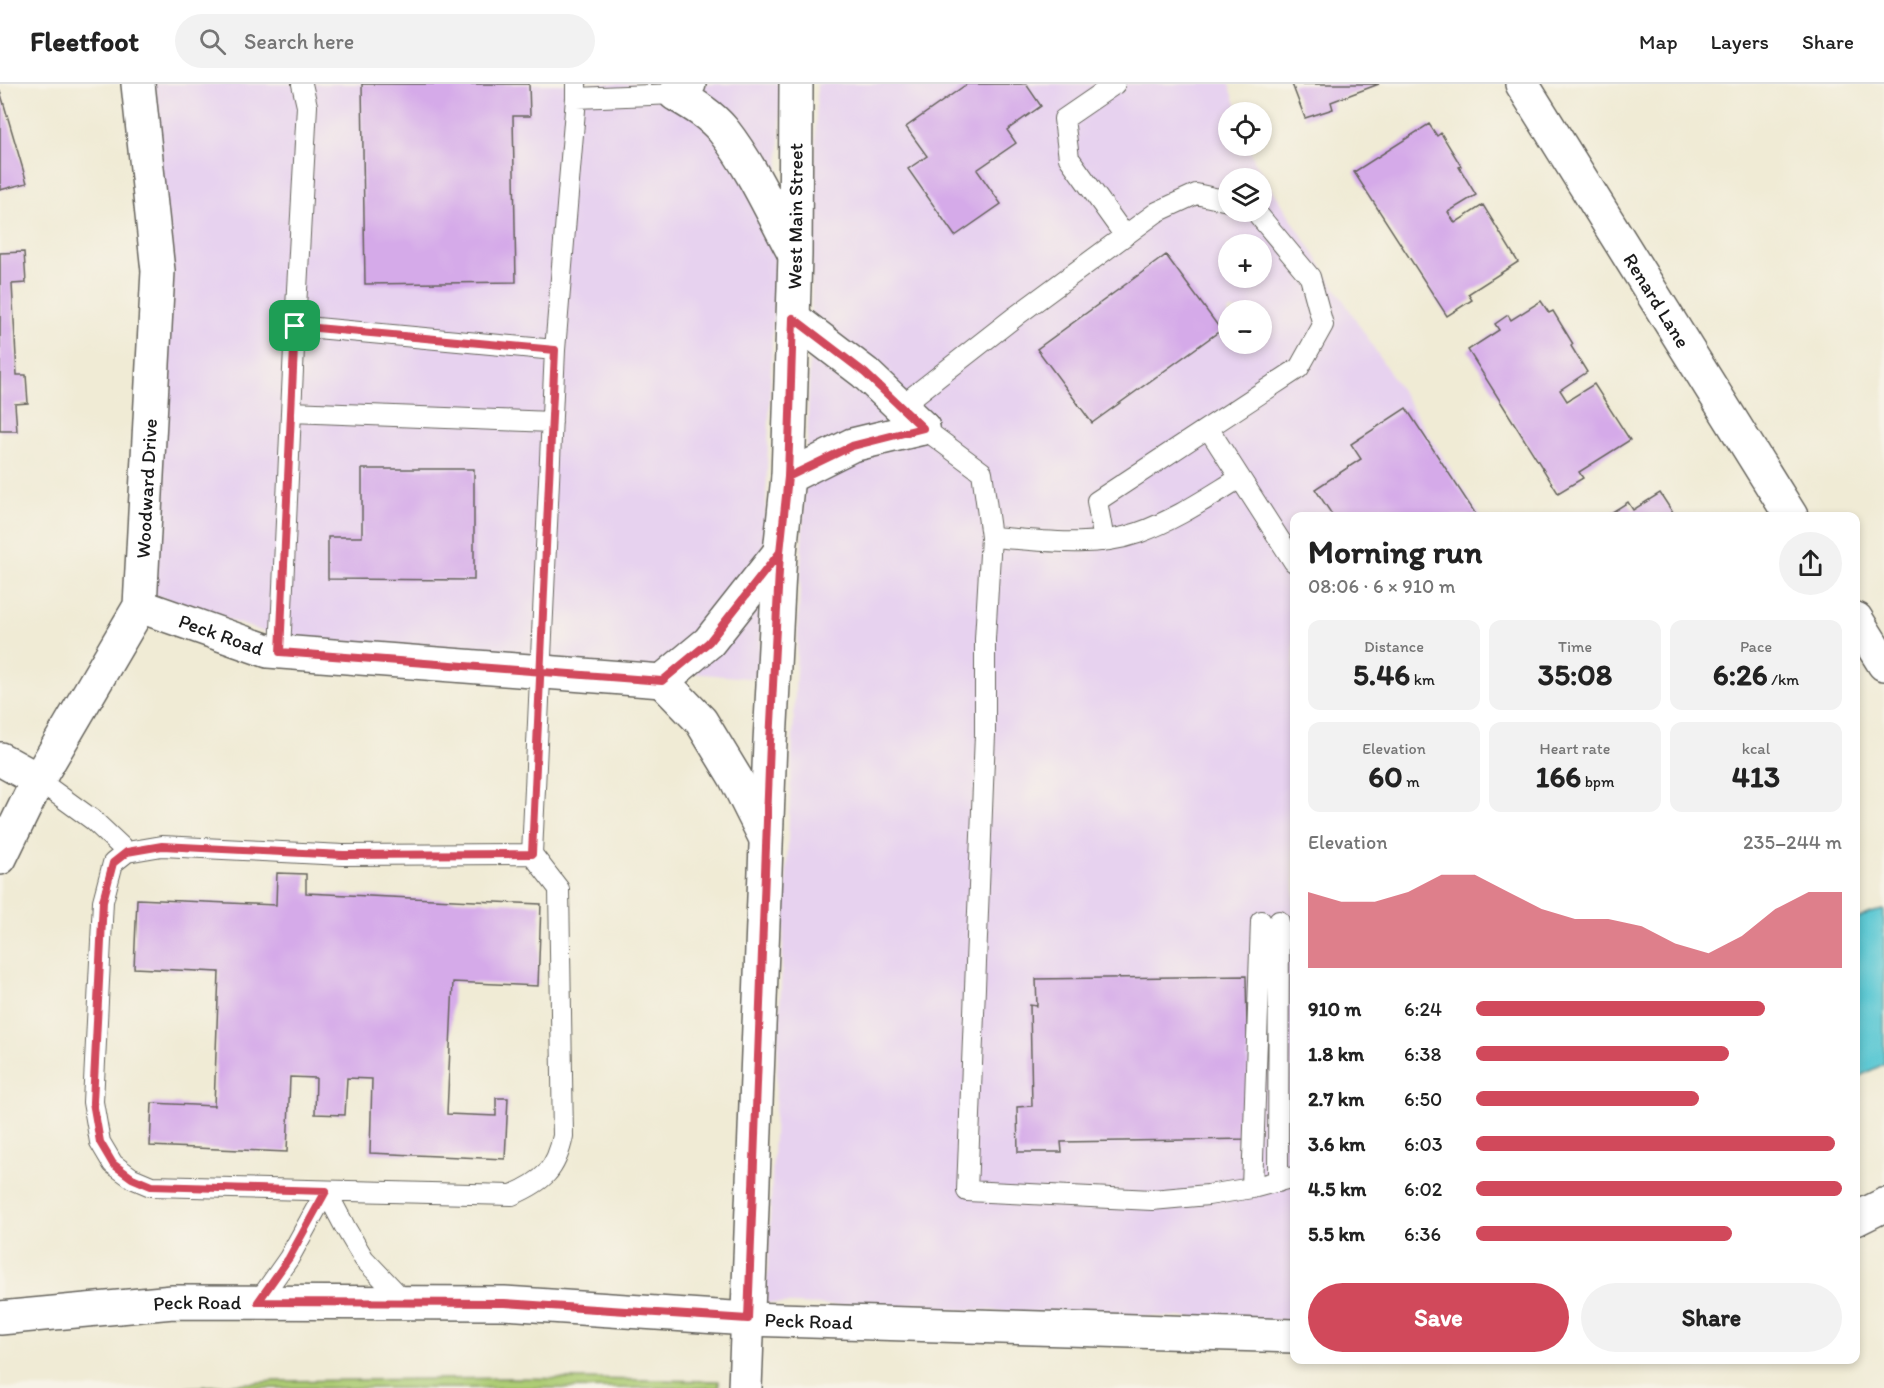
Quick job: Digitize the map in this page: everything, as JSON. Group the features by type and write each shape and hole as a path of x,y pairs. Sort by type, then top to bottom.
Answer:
{"street":[{"name":"Woodward Drive","path":"0,858 38,780 140,606 158,271 138,84"},
{"name":"West Main Street","path":"745,1388 766,840 780,552 788,477 795,255 796,84"},
{"name":"Renard Lane","path":"1522,84 1789,512"},
{"path":"682,89 722,129 744,163 795,255"},
{"path":"788,477 912,417 865,373 793,318"},
{"path":"766,840 735,777 701,721 662,681 709,642 780,552"},
{"name":"Peck Road","path":"140,606 268,651 662,681"},
{"path":"1860,625 1884,664"},
{"path":"0,759 38,780"},
{"path":"1860,1217 1884,1205"},
{"name":"Peck Road","path":"0,1318 173,1302 504,1303 748,1319 1290,1336"}],"lane":[{"path":"280,652 307,106 302,84"},
{"path":"1115,84 1064,119 1069,158 1125,236"},
{"path":"532,854 343,855 162,846 127,852 113,863 103,901 93,1102 100,1142 113,1164 132,1178 151,1186 512,1195 532,1186 550,1172 559,1156 563,1136 559,889 532,854 555,350 576,91 682,89"},
{"path":"1218,199 1196,194 1157,212 1016,316 912,417 982,472 991,537 985,639 985,734 967,1191 1152,1200 1208,1195 1252,1188 1286,1179 1270,921 1252,1188"},
{"path":"1104,541 1097,501 1299,368 1323,325 1310,277 1264,222"},
{"path":"295,326 555,350"},
{"path":"291,412 552,422"},
{"path":"1208,428 1290,556"},
{"path":"991,537 1055,542 1104,541 1137,533 1172,518 1240,478"},
{"path":"38,780 93,820 127,852"},
{"path":"258,1302 289,1258 326,1191"},
{"path":"326,1191 364,1259 405,1303"}],"shaded area":[{"path":"149,84 782,84 759,679 276,636 152,594"},
{"path":"817,84 1229,84 1235,102 1218,102 1218,156 1253,156 1259,168 1218,168 1218,222 1272,222 1272,188 1478,512 1290,512 1290,1321 766,1303 808,420"}],"green space":[{"path":"512,1378 719,1381 719,1388 183,1388 275,1381"}],"water":[{"path":"1884,910 1884,1064 1860,1076 1860,918 1869,913"}],"building":[{"path":"362,84 529,84 530,116 513,116 516,282 365,284"},
{"path":"967,84 1026,84 1041,106 1007,130 1016,143 977,170 1001,204 955,236 908,169 927,156 906,127"},
{"path":"1292,84 1379,84 1331,102 1333,109 1305,118"},
{"path":"0,91 27,183 0,190"},
{"path":"1429,124 1437,136 1441,133 1476,195 1448,212 1455,223 1483,205 1518,262 1468,294 1472,300 1447,316 1354,172"},
{"path":"24,252 26,283 12,284 17,375 26,375 28,403 15,404 17,431 0,431 0,253"},
{"path":"1166,255 1218,326 1218,332 1092,423 1037,349"},
{"path":"1541,301 1549,313 1553,311 1587,372 1560,390 1567,401 1594,384 1630,440 1579,472 1583,478 1558,493 1468,350 1499,330 1495,324 1508,315 1511,320"},
{"path":"1406,408 1474,512 1330,512 1315,489 1361,459 1351,444"},
{"path":"362,469 474,469 474,580 328,579 328,537 362,537"},
{"path":"1660,493 1672,512 1612,512 1628,502 1633,510"},
{"path":"277,873 306,874 306,893 541,904 538,986 453,982 447,1114 496,1116 496,1098 508,1098 505,1159 370,1153 372,1079 347,1078 345,1115 315,1114 316,1078 290,1077 287,1152 150,1146 152,1103 214,1106 219,972 134,968 137,899 276,905"},
{"path":"1246,976 1249,1139 1061,1142 1062,1152 1018,1152 1017,1107 1032,1106 1030,1005 1037,1006 1036,979"}],"route":[{"path":"295,326 280,652 400,662 541,672 662,681 709,642 780,552 788,477 793,318 865,373 923,428 852,446 788,477 780,552 770,742 748,1319 504,1303 258,1302 289,1258 326,1191 151,1186 132,1178 113,1164 100,1142 93,1102 103,901 113,863 127,852 162,846 343,855 532,854 541,672 555,350 295,326"}]}
